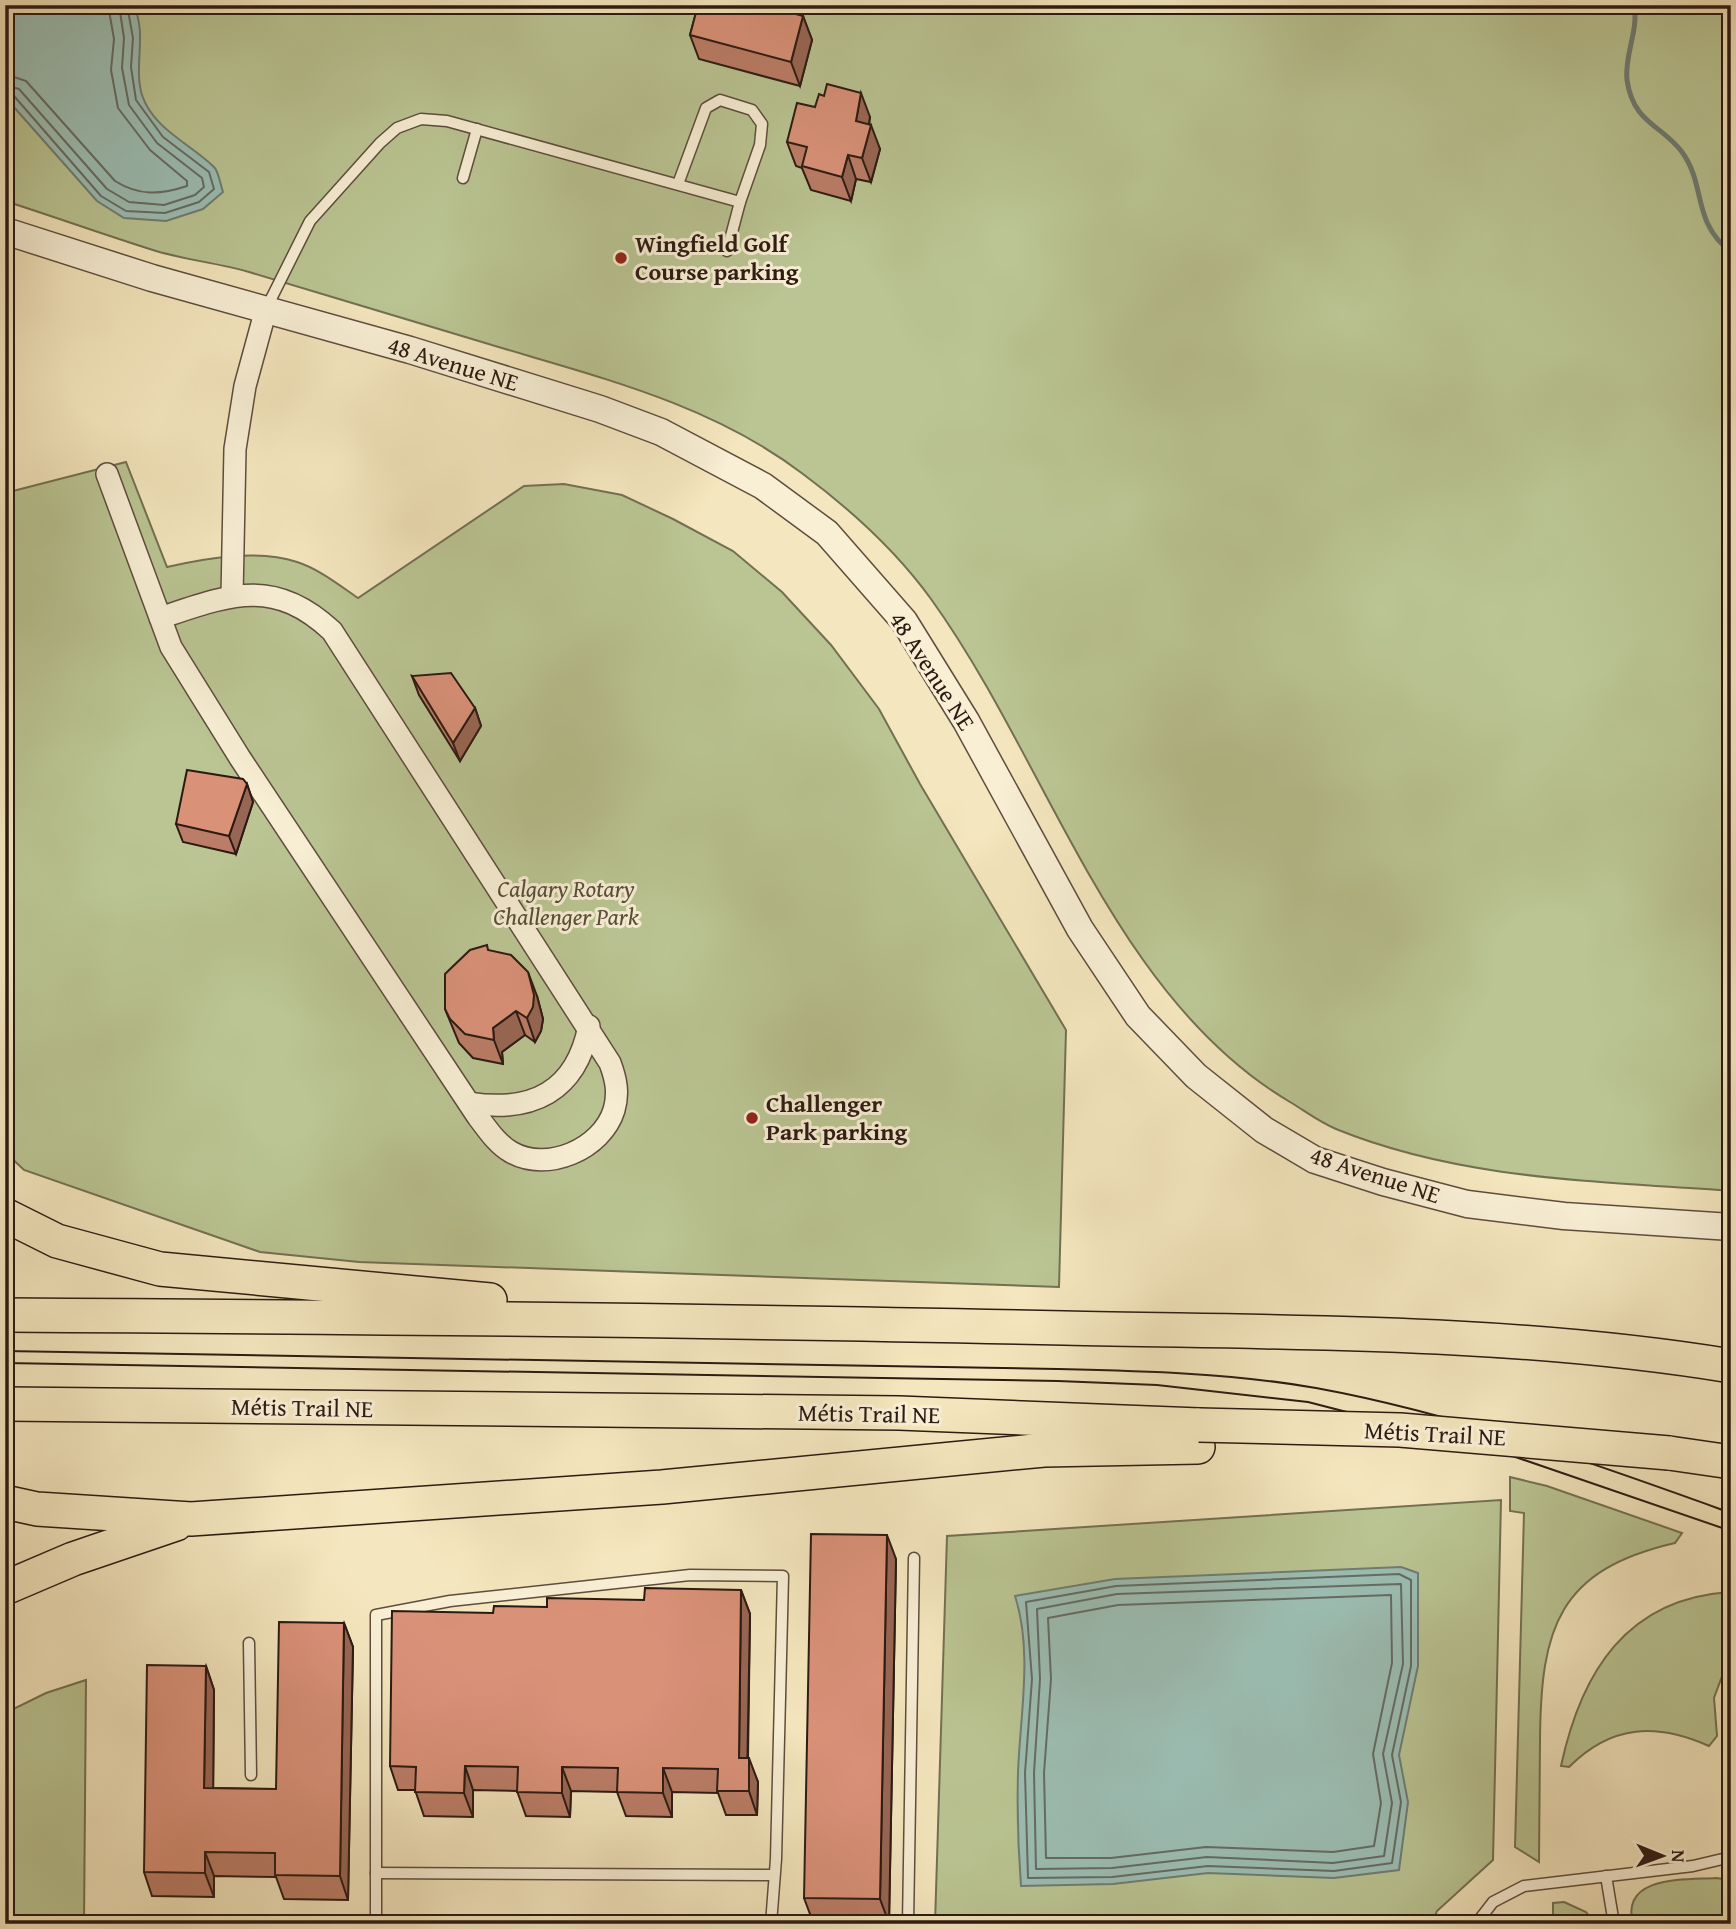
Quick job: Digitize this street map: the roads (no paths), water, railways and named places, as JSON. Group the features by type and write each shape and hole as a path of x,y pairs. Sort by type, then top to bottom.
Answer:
{"main road":[{"path":"5,1215 57,1241 160,1269 414,1291 653,1319"},
{"path":"5,1315 653,1319 1465,1337 1638,1351 1731,1366"},
{"name":"Métis Trail NE","path":"5,1404 899,1413 1198,1436 1445,1433 1670,1453 1731,1462"},
{"path":"5,1502 37,1509 191,1519 662,1487 1198,1436"},
{"path":"5,1588 73,1559 191,1519"}],"street":[{"name":"48 Avenue NE","path":"5,231 600,409 661,432 763,486 827,533 904,621 966,721 1080,929 1138,1016 1196,1076 1264,1130 1315,1160 1383,1182 1467,1204 1564,1216 1731,1227"},
{"path":"232,596 235,449 245,386 266,309"},
{"path":"107,474 160,618 171,646 240,758 468,1103 496,1140 513,1153 536,1159 558,1158 589,1143 603,1131 614,1113 616,1081 610,1063 589,1026 332,631 309,610 286,599 232,596 160,618"},
{"path":"468,1103 505,1106 525,1104 542,1096 572,1073 585,1046 589,1026"}],"lane":[{"path":"678,184 706,108 720,100 752,110 762,124 760,145 740,202 727,251"},
{"path":"266,309 310,221 397,128 421,119 447,121 740,202"},
{"path":"463,178 477,129"},
{"path":"908,1924 914,1558"},
{"path":"376,1924 376,1615 450,1601 690,1575 783,1576 772,1924"},
{"path":"249,1643 251,1775"},
{"path":"1476,1924 1493,1902 1514,1889 1547,1882 1693,1866 1731,1857"},
{"path":"376,1873 774,1875"},
{"path":"1606,1877 1614,1924"}],"water":[{"path":"5,5 133,5 139,26 140,84 147,107 164,127 214,167 223,192 203,209 166,221 124,218 97,201 5,97"},
{"path":"1401,1567 1418,1573 1418,1666 1399,1755 1408,1802 1399,1870 1334,1878 1208,1873 1113,1884 1021,1886 1018,1787 1024,1661 1015,1596 1115,1579"}],"waterway":[{"path":"1634,5 1635,24 1627,71 1630,94 1642,115 1682,152 1695,178 1710,228 1731,252"}],"tram line":[{"path":"5,1351 1057,1369 1219,1376 1316,1388 1422,1412 1526,1442 1731,1513"},
{"path":"5,1363 1058,1381 1157,1385 1308,1402 1498,1451 1731,1531"}],"place":[{"name":"Wingfield Golf Course parking","path":"621,258"},
{"name":"Challenger Park parking","path":"752,1118"}],"park label":[{"name":"Calgary Rotary Challenger Park","path":"566,903"}]}
